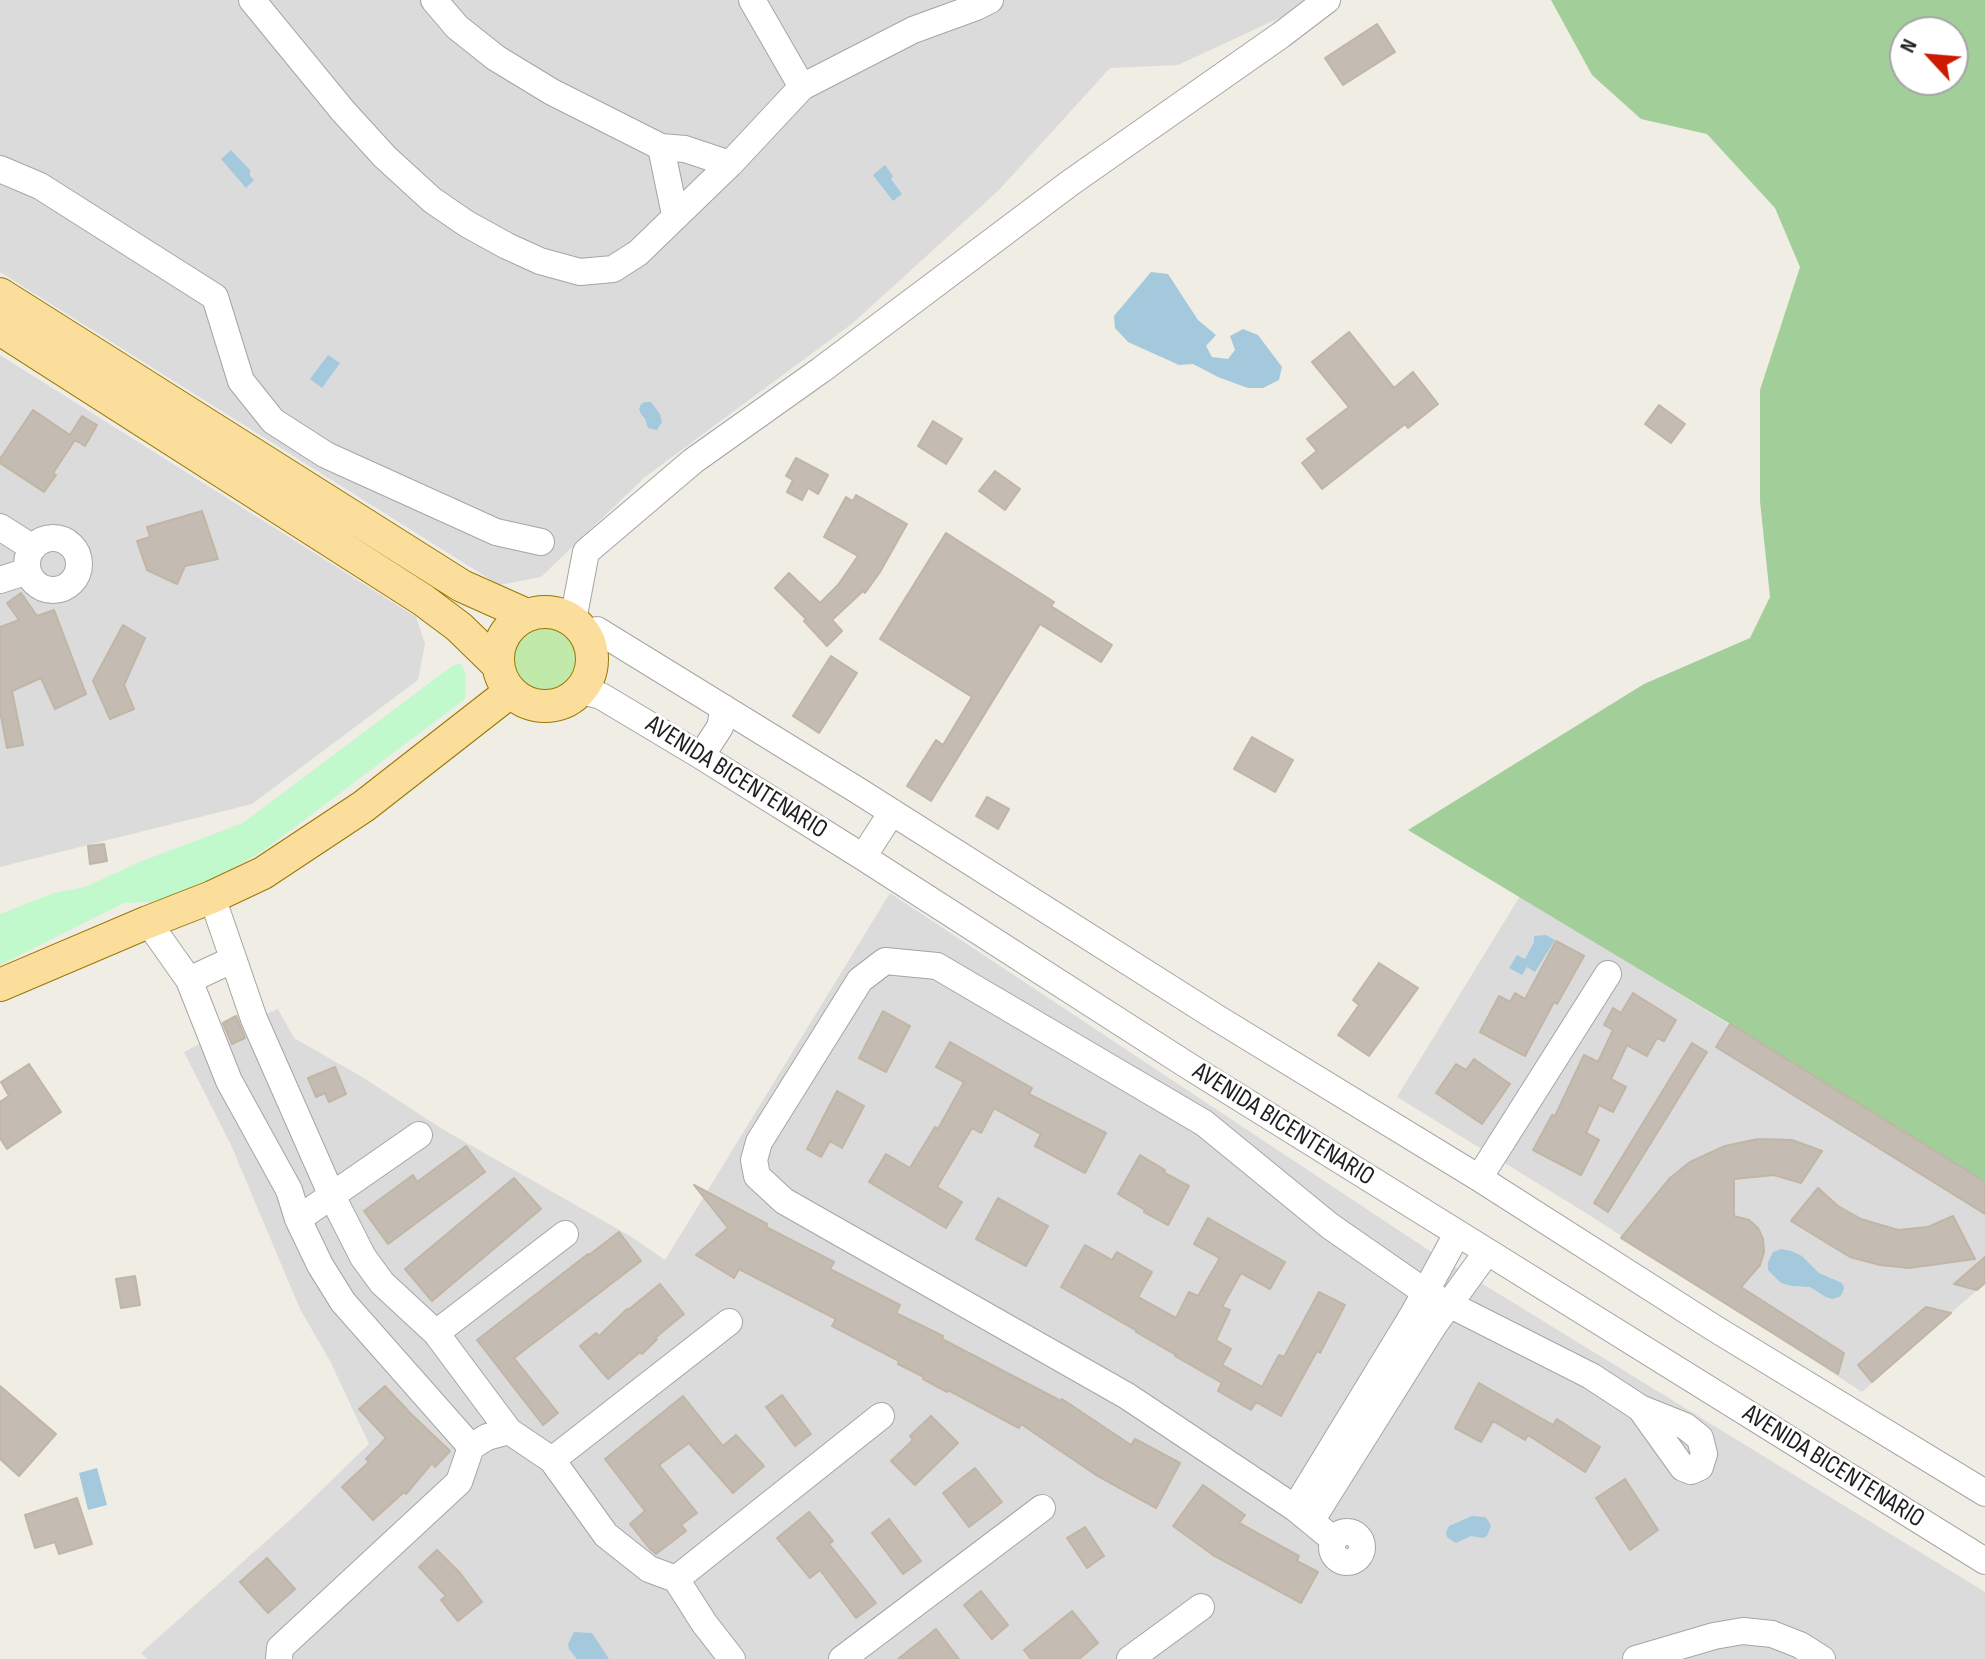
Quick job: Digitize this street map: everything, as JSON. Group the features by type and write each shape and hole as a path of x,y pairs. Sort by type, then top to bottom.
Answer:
{"main road":[{"path":"0,294 462,586 527,615"},
{"path":"0,329 423,600 459,627 523,702 538,707 554,706 568,701 581,691 589,678 593,662 591,646 578,626 559,613 527,615 514,623 504,635 498,650 504,679"},
{"path":"0,985 263,873 364,806 504,679"}],"street":[{"path":"252,0 343,111 385,157 432,200 507,246 540,261 580,272 613,269 638,253 730,164 802,87 913,30 990,0"},
{"path":"434,0 457,27 496,58 552,92 661,147 685,149 730,164"},
{"path":"752,0 802,87"},
{"path":"578,626 586,552 693,461 821,370 1070,183 1327,0"},
{"path":"661,147 675,215"},
{"path":"0,169 40,186 215,297 241,381 273,421 326,455 496,532 541,542"},
{"path":"0,527 31,559 0,580"},
{"name":"AVENIDA BICENTENARIO","path":"578,626 597,630 724,708 1714,1328 1985,1493"},
{"name":"AVENIDA BICENTENARIO","path":"581,691 601,696 698,754 1187,1065 1985,1561"},
{"path":"698,754 707,747 720,727 724,708"},
{"path":"863,857 892,812"},
{"path":"212,897 254,1019 332,1196 363,1257 382,1283 436,1333 509,1431 552,1460 606,1535 649,1569 676,1579 732,1659"},
{"path":"148,922 189,980 229,1081 289,1190 298,1219 320,1265 343,1302 471,1447"},
{"path":"189,980 232,960"},
{"path":"1334,1540 1303,1515 1127,1396 784,1201 757,1176 754,1160 759,1142 860,980 885,961 937,966 1204,1123 1330,1226 1425,1292 1591,1376 1640,1408"},
{"path":"1479,1178 1608,974"},
{"path":"298,1219 419,1135"},
{"path":"436,1333 565,1234"},
{"path":"1303,1515 1457,1234"},
{"path":"1303,1515 1487,1252"},
{"path":"552,1460 729,1322"},
{"path":"676,1579 881,1416"},
{"path":"279,1659 280,1648 459,1482 471,1447 487,1437 509,1431"},
{"path":"842,1659 1042,1508"},
{"path":"1130,1659 1201,1607"},
{"path":"1636,1659 1714,1636 1743,1631 1772,1634 1800,1645 1822,1659"}],"shaded area":[{"path":"0,0 1304,0 1290,13 1178,65 1110,68 999,190 853,323 645,477 541,577 499,585 0,272"},
{"path":"0,355 416,617 425,644 418,680 252,804 0,867"},
{"path":"890,893 1442,1259 1985,1592 1985,1659 147,1659 141,1653 301,1510 369,1444 330,1361 300,1309 231,1145 184,1052 211,1038 219,1025 238,1015 254,1019 278,1009 294,1038 444,1130 630,1236 665,1260"},
{"path":"1520,896 1985,1182 1985,1283 1862,1392 1586,1213 1397,1097"}],"green space":[{"path":"1551,0 1985,0 1985,1182 1408,830 1644,684 1750,638 1770,597 1760,501 1760,390 1800,267 1775,208 1707,134 1641,119 1592,75"},
{"path":"550,624 568,633 575,644 575,670 568,681 557,688 538,690 520,681 513,670 511,651 520,633 531,626"},
{"path":"461,663 466,675 465,699 263,851 176,895 153,902 124,903 0,965 0,914 54,893 85,887 142,861 243,823 452,666"}],"water":[{"path":"231,150 250,170 254,180 246,188 221,159"},
{"path":"885,165 902,194 893,201 873,175"},
{"path":"1151,272 1168,274 1198,320 1216,335 1206,346 1212,357 1228,359 1235,350 1230,336 1243,329 1258,335 1282,367 1279,380 1263,388 1248,388 1193,364 1179,365 1128,342 1115,328 1114,316"},
{"path":"328,355 340,363 322,388 310,379"},
{"path":"645,402 651,402 660,414 662,422 657,430 648,428 641,414 639,409"},
{"path":"1546,935 1555,940 1535,972 1527,967 1522,975 1509,968 1517,955 1525,959 1534,936"},
{"path":"1781,1249 1802,1256 1819,1273 1842,1283 1842,1294 1832,1299 1810,1287 1781,1283 1768,1270 1768,1262 1773,1252"},
{"path":"97,1468 107,1505 88,1510 79,1473"},
{"path":"1472,1516 1488,1520 1491,1526 1487,1536 1471,1536 1456,1543 1447,1537 1449,1526"},
{"path":"574,1632 592,1633 609,1659 577,1659 568,1644"}],"building":[{"path":"1377,24 1395,52 1343,85 1325,58"},
{"path":"1349,332 1394,388 1413,372 1438,404 1408,428 1405,424 1322,489 1302,463 1317,451 1307,439 1349,407 1312,362"},
{"path":"1659,405 1685,424 1671,443 1645,424"},
{"path":"33,410 70,435 82,416 97,425 85,446 75,440 44,492 0,463"},
{"path":"933,421 962,439 946,464 918,446"},
{"path":"796,458 828,475 818,494 808,488 802,500 787,492 793,480 786,476"},
{"path":"995,471 1020,489 1005,510 979,491"},
{"path":"856,495 907,524 865,593 863,591 832,620 842,631 827,646 775,588 789,573 820,603 838,585 858,556 824,537 846,497 853,501"},
{"path":"202,511 218,559 185,566 177,584 147,570 137,541 150,537 147,527"},
{"path":"946,533 1054,602 1051,606 1112,645 1101,662 1040,624 931,801 907,786 936,740 943,745 972,697 880,639"},
{"path":"21,593 37,616 54,610 86,694 55,709 41,678 12,691 23,745 7,748 0,711 0,627 19,620 7,603"},
{"path":"123,625 145,638 124,685 134,709 110,719 93,681"},
{"path":"831,656 857,673 819,733 793,716"},
{"path":"1252,737 1293,760 1275,792 1234,769"},
{"path":"987,797 1009,809 998,829 976,816"},
{"path":"104,844 107,861 90,864 88,846"},
{"path":"1556,941 1584,956 1557,1004 1554,1002 1525,1056 1480,1032 1499,996 1510,1002 1515,993 1525,999"},
{"path":"1379,963 1418,988 1369,1056 1338,1035 1359,1005 1353,1000"},
{"path":"1633,993 1676,1020 1664,1041 1657,1038 1647,1056 1627,1045 1611,1079 1626,1087 1613,1112 1599,1105 1586,1133 1599,1140 1581,1175 1533,1150 1552,1115 1555,1116 1584,1055 1598,1062 1613,1030 1604,1025 1613,1008 1621,1013"},
{"path":"883,1011 910,1026 886,1072 859,1058"},
{"path":"236,1016 245,1038 232,1044 223,1023"},
{"path":"1730,1024 1985,1182 1985,1214 1716,1047"},
{"path":"950,1042 1032,1088 1029,1094 1106,1133 1085,1173 1035,1146 1041,1134 994,1108 981,1133 972,1128 937,1187 962,1202 946,1228 869,1182 886,1154 910,1168 935,1127 938,1129 964,1082 936,1067"},
{"path":"1692,1043 1707,1052 1608,1212 1594,1203"},
{"path":"1474,1059 1510,1084 1482,1124 1436,1093 1456,1064 1466,1070"},
{"path":"29,1064 61,1112 7,1149 0,1138 0,1102 9,1096 1,1082"},
{"path":"335,1067 346,1094 329,1102 325,1093 316,1097 308,1078"},
{"path":"837,1091 864,1106 842,1148 830,1141 821,1157 807,1149"},
{"path":"1758,1139 1792,1140 1822,1151 1801,1183 1774,1175 1734,1179 1734,1216 1749,1220 1758,1228 1764,1252 1760,1265 1741,1287 1844,1353 1838,1374 1621,1238 1670,1178 1690,1162 1725,1146"},
{"path":"466,1146 485,1172 388,1244 364,1211 413,1175 417,1182"},
{"path":"1140,1155 1189,1186 1168,1225 1118,1194"},
{"path":"514,1178 541,1209 432,1301 405,1269"},
{"path":"694,1185 834,1262 830,1269 900,1305 896,1313 1062,1399 1131,1445 1135,1439 1180,1463 1156,1508 1096,1475 1021,1424 1019,1428 947,1392 898,1364 899,1361 832,1326 836,1319 739,1269 734,1278 696,1255 728,1228"},
{"path":"1818,1188 1838,1206 1861,1219 1898,1230 1928,1227 1953,1216 1975,1259 1909,1268 1850,1257 1791,1221"},
{"path":"998,1198 1048,1226 1026,1266 976,1239"},
{"path":"1208,1218 1285,1262 1270,1289 1241,1273 1222,1307 1230,1310 1216,1340 1231,1349 1222,1365 1262,1387 1279,1355 1284,1357 1319,1292 1345,1305 1281,1416 1256,1402 1251,1410 1218,1391 1222,1383 1061,1287 1085,1245 1112,1260 1117,1252 1152,1272 1138,1297 1176,1318 1189,1292 1198,1296 1220,1258 1194,1244"},
{"path":"619,1232 641,1261 514,1358 558,1413 543,1425 477,1340"},
{"path":"1985,1257 1985,1283 1977,1290 1954,1284"},
{"path":"135,1276 140,1305 121,1308 116,1279"},
{"path":"660,1284 684,1314 655,1338 642,1354 640,1352 608,1379 580,1346 596,1333 599,1336"},
{"path":"1926,1307 1951,1313 1872,1382 1858,1365"},
{"path":"1479,1383 1553,1425 1557,1419 1600,1447 1585,1472 1528,1435 1525,1440 1493,1421 1481,1442 1455,1428"},
{"path":"0,1386 56,1434 19,1476 0,1459"},
{"path":"385,1386 450,1451 435,1467 432,1463 406,1494 404,1492 373,1520 342,1487 369,1462 366,1459 386,1438 359,1409"},
{"path":"782,1395 811,1434 795,1446 766,1407"},
{"path":"683,1396 723,1446 736,1435 764,1466 733,1493 689,1443 659,1465 697,1513 681,1525 686,1531 656,1554 630,1524 645,1511 605,1459"},
{"path":"931,1416 958,1443 915,1485 891,1461 913,1440 910,1436"},
{"path":"975,1468 1002,1502 969,1527 943,1493"},
{"path":"1625,1479 1658,1530 1630,1550 1596,1498"},
{"path":"1203,1485 1245,1515 1239,1523 1299,1556 1297,1561 1318,1572 1301,1603 1213,1555 1173,1526"},
{"path":"77,1498 92,1544 59,1554 55,1542 35,1548 25,1515"},
{"path":"809,1512 833,1541 829,1544 876,1603 856,1618 820,1570 810,1578 777,1538"},
{"path":"889,1519 921,1561 903,1574 872,1533"},
{"path":"1085,1527 1104,1556 1087,1568 1067,1538"},
{"path":"437,1550 482,1602 458,1621 441,1600 446,1596 419,1567"},
{"path":"267,1558 295,1589 268,1613 240,1582"},
{"path":"981,1591 1008,1625 992,1639 964,1605"},
{"path":"1072,1611 1098,1643 1079,1659 1031,1659 1024,1650"},
{"path":"936,1629 959,1659 898,1659"}]}
